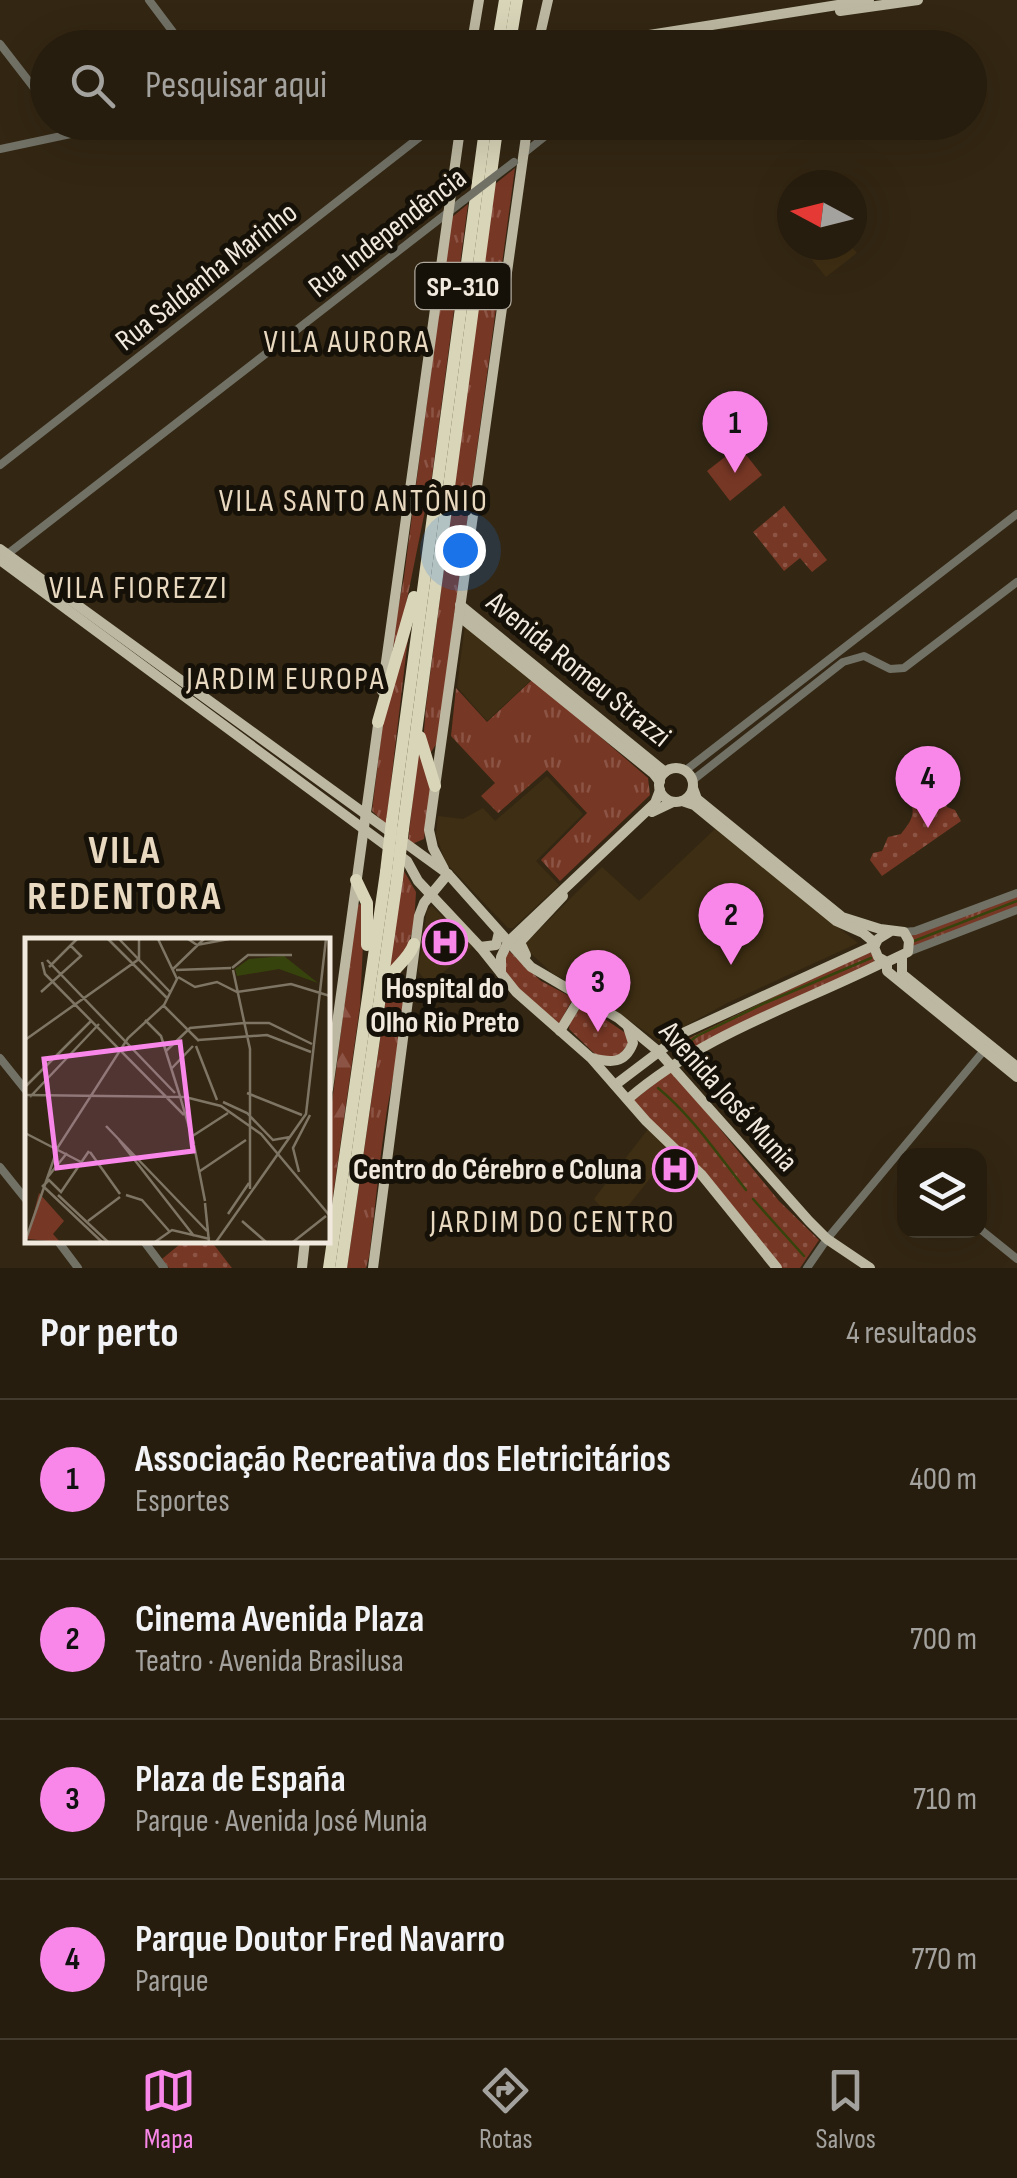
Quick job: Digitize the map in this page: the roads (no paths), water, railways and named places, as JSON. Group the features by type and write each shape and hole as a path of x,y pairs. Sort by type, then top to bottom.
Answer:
{"highway":[{"path":"499,30 505,0"},
{"path":"512,30 516,0"},
{"name":"SP-310","path":"341,1268 367,1090 429,542 484,140"},
{"name":"SP-310","path":"398,825 420,702 496,140"},
{"path":"378,722 429,542"},
{"path":"420,702 420,745 435,786"},
{"name":"SP-310","path":"329,1268 360,1052 392,876"},
{"path":"356,880 368,910 360,1052"},
{"path":"367,1090 385,986 414,944"}],"main road":[{"path":"474,30 480,0"},
{"path":"542,30 548,0"},
{"path":"708,30 878,2 918,0"},
{"path":"330,1073 458,140"},
{"path":"373,1268 420,911 448,874 430,837 435,786 523,140"},
{"path":"2,555 406,862 418,881 502,974 565,1030 701,1174 776,1268"},
{"name":"Avenida José Munia","path":"2,555 448,874 542,975 627,1024 658,1050 827,1239 870,1268"},
{"name":"Avenida Romeu Strazzi","path":"460,611 653,773 677,802"},
{"path":"502,974 501,958 508,942 655,803 662,781 675,768 690,779 698,799 842,917 904,932 910,943 902,974 1017,1077"},
{"path":"677,802 690,779"},
{"path":"542,975 520,946 524,936 651,814 677,802 694,804 838,923 857,930 875,944 876,955 885,962 886,970 986,1048 1017,1067"},
{"path":"857,930 863,940 858,952"},
{"path":"615,1084 658,1050 702,1024 875,944 891,931"},
{"path":"480,947 496,944 500,932"},
{"path":"628,1099 671,1064 705,1044 904,955"},
{"path":"398,966 412,976"},
{"path":"565,1030 580,998"},
{"path":"591,1058 613,1062 625,1057 633,1043 627,1024"},
{"path":"302,1268 306,1243"}],"street":[{"path":"150,0 172,30"},
{"path":"0,44 30,83"},
{"path":"0,149 41,140"},
{"name":"Rua Saldanha Marinho","path":"0,465 415,140"},
{"name":"Rua Independência","path":"2,555 540,140"},
{"path":"690,779 897,607 1017,514"},
{"path":"690,779 843,662 864,656 898,670 1017,582"},
{"path":"904,932 1017,893"},
{"path":"904,955 1017,910"},
{"path":"807,1268 986,1048"},
{"path":"0,1058 25,1089"},
{"path":"893,1161 897,1164"},
{"path":"0,1167 25,1198"},
{"path":"987,1235 1017,1259"},
{"path":"59,1243 78,1268"},
{"path":"145,1243 164,1268"}],"waterway":[{"path":"914,941 1017,901"},
{"path":"676,1052 697,1036 765,1003 871,958"},
{"path":"658,1088 694,1124 746,1190"},
{"path":"753,1199 804,1256"}],"place":[{"name":"Associação Recreativa dos Eletricitários","path":"735,473"},
{"name":"Parque Doutor Fred Navarro","path":"928,828"},
{"name":"Hospital do Olho Rio Preto","path":"445,942"},
{"name":"Cinema Avenida Plaza","path":"731,965"},
{"name":"Plaza de España","path":"598,1032"},
{"name":"Centro do Cérebro e Coluna","path":"675,1169"}],"district":[{"name":"VILA AURORA","path":"347,341"},
{"name":"VILA SANTO ANTÔNIO","path":"354,500"},
{"name":"VILA FIOREZZI","path":"139,587"},
{"name":"JARDIM EUROPA","path":"286,678"},
{"name":"VILA REDENTORA","path":"125,872"},
{"name":"JARDIM DO CENTRO","path":"553,1221"}]}
